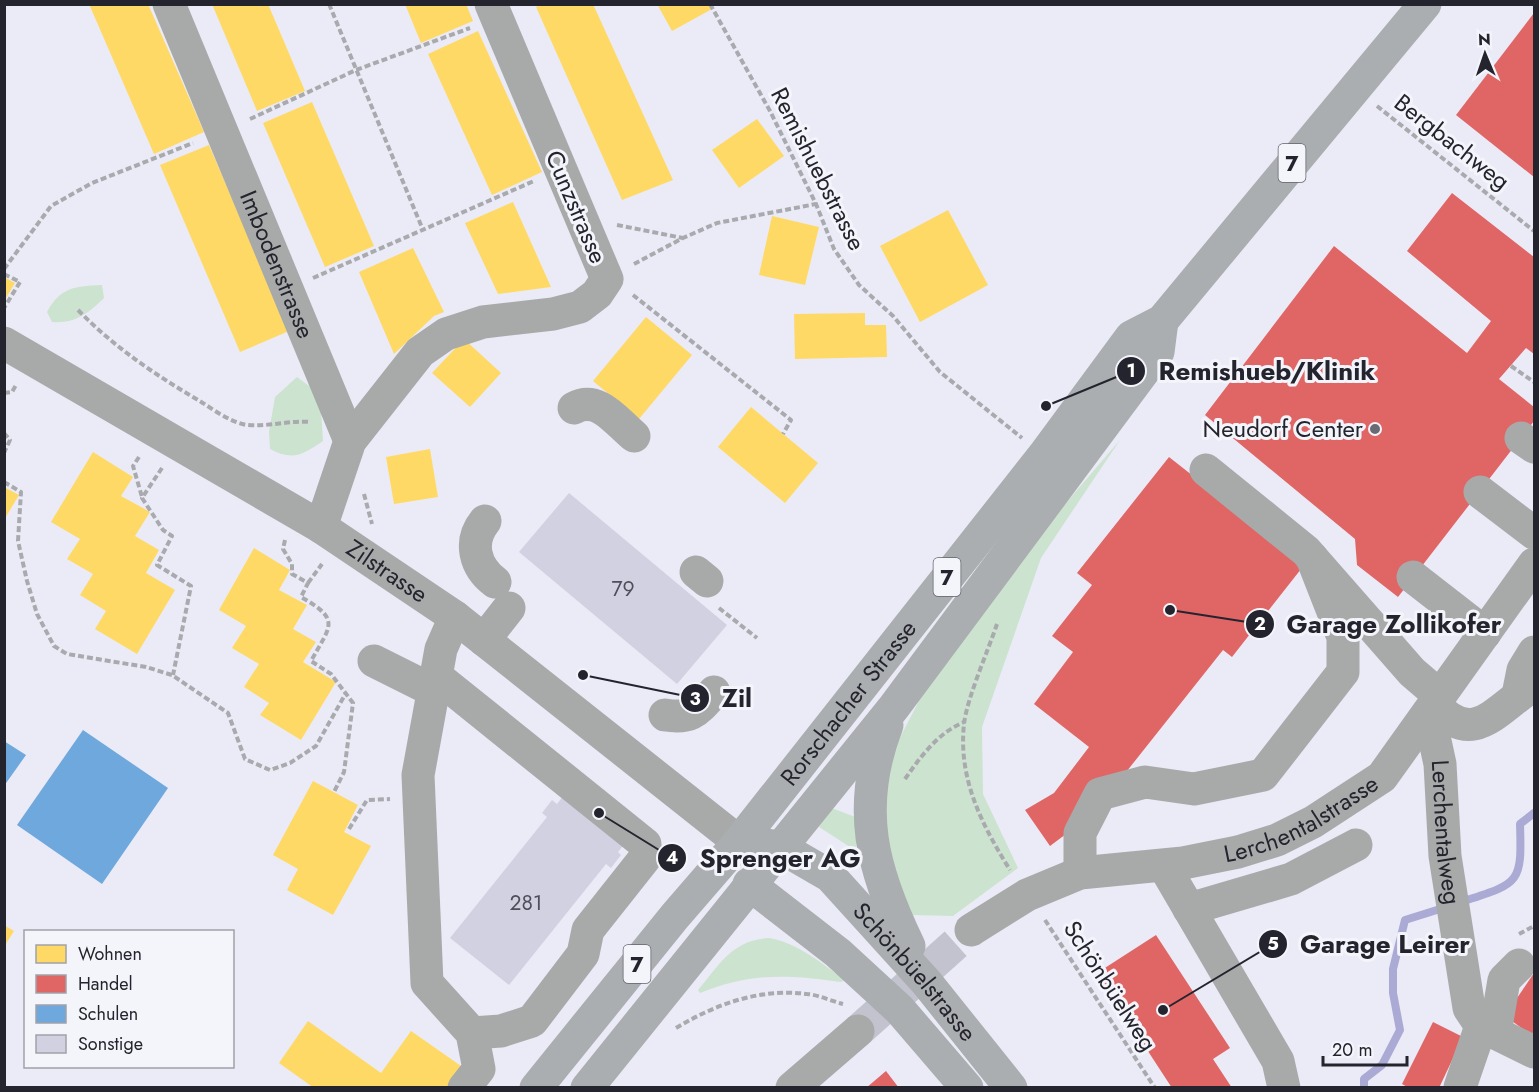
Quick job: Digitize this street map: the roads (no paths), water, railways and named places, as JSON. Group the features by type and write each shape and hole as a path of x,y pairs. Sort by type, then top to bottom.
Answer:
{"main road":[{"name":"Rorschacher Strasse","path":"536,1088 739,842 1044,455 1131,337 1162,321 1425,4"},
{"name":"Rorschacher Strasse","path":"587,1088 702,947 749,884 894,707 1158,351 1162,321"},
{"path":"894,707 876,752 869,811 874,858 889,905 927,983"},
{"path":"749,884 739,842 780,847"},
{"name":"Schönbüelstrasse","path":"780,847 830,876 927,983 1011,1088"},
{"name":"Schönbüelstrasse","path":"749,884 838,953 900,1010 967,1088"}],"street":[{"name":"Imbodenstrasse","path":"169,4 221,132 289,288 347,433"},
{"name":"Cunzstrasse","path":"347,433 420,352 446,334 483,322 553,314 580,307 597,294 607,279 494,11"},
{"name":"Zilstrasse","path":"4,343 321,527 455,617 739,842"},
{"path":"574,408 585,402 596,404 634,436"},
{"path":"321,527 347,433"},
{"path":"1206,470 1312,558 1412,672 1432,708 1446,718 1458,724 1474,725 1488,718 1526,690 1523,670 1534,652"},
{"path":"1479,492 1534,533"},
{"path":"484,640 502,595 477,562 474,548 479,528 485,521"},
{"path":"1080,873 1080,833 1100,794 1145,782 1194,789 1263,775 1343,672 1343,637 1312,558"},
{"name":"Lerchentalstrasse","path":"971,930 1027,895 1080,873 1164,866 1238,852 1277,840 1313,822 1382,777 1534,564"},
{"path":"1413,577 1485,633"},
{"path":"455,617 441,649 418,775 427,983 472,1033 478,1069 465,1088"},
{"path":"374,661 435,683 645,844 645,858 588,930 583,954 532,1021 501,1031 472,1033"},
{"path":"665,715 682,718 696,712 714,692"},
{"name":"Lerchentalweg","path":"1432,708 1440,764 1450,889 1469,1008 1488,1029"},
{"path":"1189,909 1291,879 1356,845"},
{"path":"1164,866 1278,1061 1284,1088"},
{"path":"1460,1087 1488,1029 1504,980 1519,964"},
{"path":"792,1088 854,1019"},
{"path":"1488,1029 1534,1052"}],"waterway":[{"path":"1464,901 1497,890 1514,878 1520,858 1520,824 1534,813"},
{"path":"1364,1088 1364,1079 1382,1065 1400,1030 1393,993 1393,969 1405,920 1440,909"}],"tunnel":[{"path":"858,1031 971,930"}],"place":[{"name":"Remishueb/Klinik","path":"1046,406"},
{"name":"Neudorf Center","path":"1375,429"},
{"name":"Garage Zollikofer","path":"1170,610"},
{"name":"Zil","path":"583,675"},
{"name":"Sprenger AG","path":"599,813"},
{"name":"Garage Leirer","path":"1163,1010"}]}
